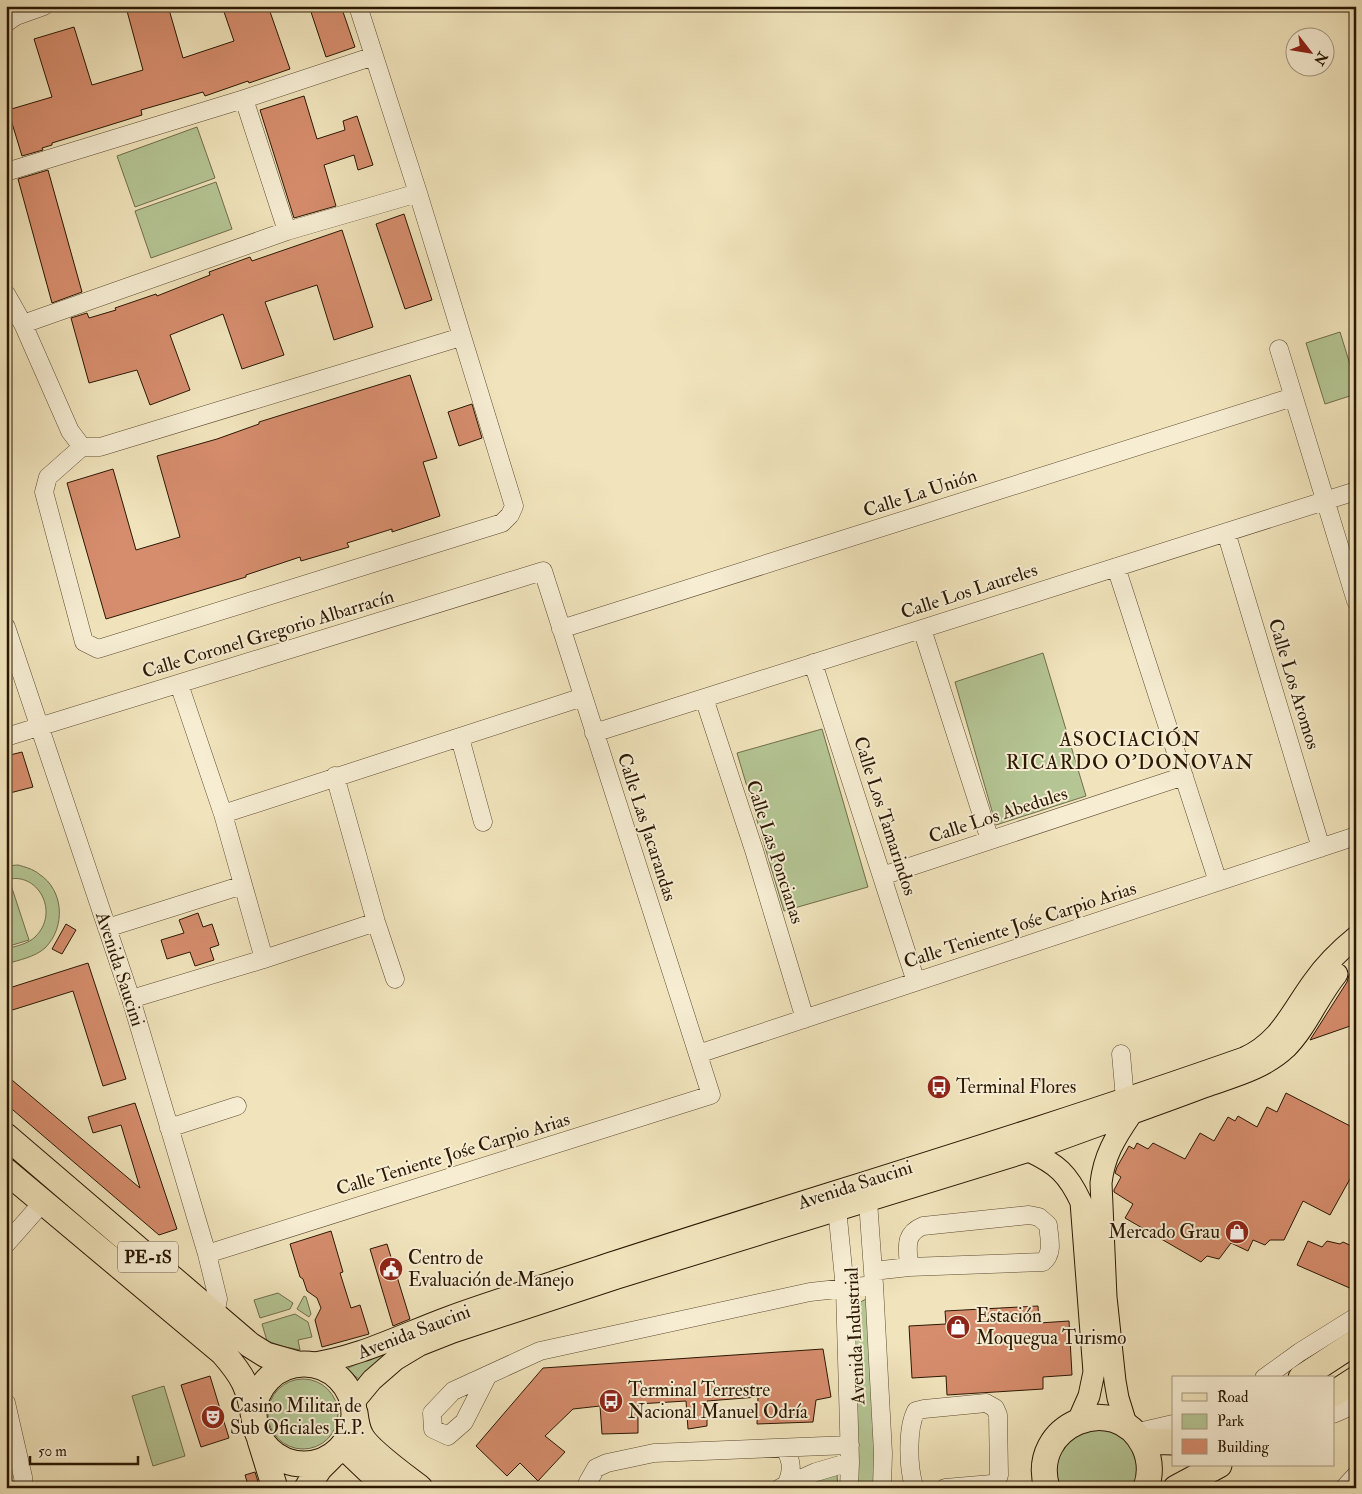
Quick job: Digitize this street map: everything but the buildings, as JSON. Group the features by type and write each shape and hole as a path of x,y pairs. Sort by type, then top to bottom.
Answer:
{"highway":[{"name":"PE-1S","path":"6,1136 250,1345 266,1355 319,1366 337,1376 347,1388 354,1408 352,1431 337,1451 322,1462 311,1464 289,1462 270,1451 256,1425 247,1387 239,1372 223,1353 6,1172"},
{"path":"1303,1376 1356,1342"},
{"name":"PE-1S","path":"256,1425 255,1407 262,1387 278,1372 303,1364"},
{"path":"1334,1393 1356,1380"},
{"path":"354,1408 362,1438 394,1468 420,1488"},
{"path":"1042,1482 1048,1452 1063,1430 1078,1421 1098,1417 1118,1422 1134,1434 1145,1449 1150,1466 1146,1488"},
{"path":"256,1425 275,1488"},
{"path":"1134,1434 1172,1442"},
{"path":"307,1488 319,1469 337,1451 387,1488"},
{"path":"1176,1488 1217,1466"}],"main road":[{"name":"Avenida Saucini","path":"303,1364 329,1361 357,1354 451,1316 614,1271 836,1200 1029,1151 1080,1132 1127,1108 1244,1058 1264,1047 1280,1032 1308,988 1326,965 1356,937"},
{"name":"Avenida Saucini","path":"866,1192 1264,1064 1275,1057 1295,1038 1331,982 1356,955"},
{"path":"1127,1108 1103,1166 1101,1183 1106,1297 1115,1381 1118,1398 1134,1434"},
{"path":"1029,1151 1047,1159 1060,1170 1073,1184 1081,1202 1094,1372 1089,1396 1078,1421"},
{"name":"Avenida Saucini","path":"354,1408 362,1391 383,1369 420,1345 614,1271"}],"street":[{"path":"6,23 16,16 44,6"},
{"path":"358,6 418,193 514,506 510,515 502,523 98,649 84,642 44,492 48,477 82,447 100,447 461,337"},
{"path":"6,172 244,99 374,56"},
{"path":"244,99 287,231"},
{"path":"24,324 287,231 418,193"},
{"path":"6,294 24,324 70,431 82,447"},
{"path":"1278,349 1356,601"},
{"name":"Calle La Unión","path":"561,629 1293,397"},
{"name":"Calle Los Laureles","path":"594,733 1356,491"},
{"name":"Calle Los Aromos","path":"1226,532 1321,848"},
{"path":"1116,567 1218,882"},
{"name":"Calle Las Jacarandas","path":"543,571 712,1095"},
{"name":"Calle Coronel Gregorio Albarracín","path":"6,737 543,571"},
{"name":"Avenida Saucini","path":"6,627 131,999 207,1254 218,1299 215,1315"},
{"path":"922,629 990,840"},
{"name":"Calle Los Tamarindos","path":"813,663 916,982"},
{"path":"179,684 222,814 264,959"},
{"path":"222,814 583,697"},
{"name":"Calle Las Poncianas","path":"704,698 754,850 805,1019"},
{"path":"460,738 483,822"},
{"path":"335,776 376,922 395,980"},
{"name":"Calle Los Abedules","path":"882,876 1184,776"},
{"name":"Calle Teniente Jośe Carpio Arias","path":"698,1054 1356,836"},
{"path":"107,928 243,885"},
{"path":"131,999 264,959 376,922"},
{"path":"1121,1054 1127,1108"},
{"name":"Calle Teniente Jośe Carpio Arias","path":"207,1254 712,1095"},
{"path":"169,1128 237,1106"},
{"name":"Avenida Industrial","path":"866,1192 873,1271 883,1452 882,1488"},
{"name":"Avenida Industrial","path":"836,1200 845,1289 850,1454 849,1488"},
{"path":"6,1244 43,1202"},
{"path":"488,1375 540,1352 810,1292 845,1289 873,1271 909,1267 1043,1262 1049,1257 1050,1250 1048,1225 1039,1217 1029,1215 923,1226 913,1230 908,1240 909,1267"},
{"path":"842,1259 873,1271"},
{"path":"1267,1376 1300,1352 1356,1317"},
{"path":"6,1403 23,1476 24,1488"},
{"path":"916,1488 911,1478 910,1450 911,1420 916,1411 986,1403 996,1408 998,1415 1000,1475 997,1481 992,1484 945,1488"},
{"path":"1334,1414 1356,1404"},
{"path":"1134,1434 1172,1424"},
{"path":"590,1488 588,1482 596,1468 606,1463 654,1453 785,1448 850,1454"},
{"path":"783,1486 792,1474 792,1461 785,1448"},
{"path":"883,1452 910,1450"},
{"path":"783,1486 816,1472 850,1454"},
{"path":"1344,1488 1356,1475"}],"green space":[{"path":"197,127 215,178 135,207 117,156"},
{"path":"216,182 232,229 151,258 135,211"},
{"path":"1340,332 1356,384 1356,394 1325,404 1306,343"},
{"path":"1043,653 1086,796 996,825 955,682"},
{"path":"822,729 868,887 784,911 737,753"},
{"path":"18,865 29,868 39,874 53,889 59,909 59,920 52,939 45,948 32,956 6,964 6,949 35,937 42,927 46,916 42,895 36,887 27,881 17,879 6,880 6,866"},
{"path":"10,882 29,940 6,947 6,883"},
{"path":"278,1293 293,1303 290,1309 260,1318 254,1300"},
{"path":"304,1296 306,1297 311,1314 309,1317 297,1309"},
{"path":"868,1298 880,1488 856,1488 853,1306"},
{"path":"295,1314 308,1322 312,1337 298,1340 300,1350 267,1341 262,1324"},
{"path":"417,1337 360,1380 346,1369"},
{"path":"303,1379 316,1382 328,1389 335,1401 338,1414 335,1427 328,1439 316,1446 303,1449 290,1446 278,1439 271,1427 268,1414 271,1401 278,1389 290,1382"},
{"path":"164,1386 185,1456 153,1466 132,1396"},
{"path":"1101,1427 1126,1439 1141,1465 1135,1488 1056,1488 1055,1459 1062,1442 1080,1431"},
{"path":"837,1475 838,1488 806,1488 816,1479"}],"place":[{"name":"Terminal Flores","path":"939,1087"},
{"name":"Mercado Grau","path":"1237,1232"},
{"name":"Centro de Evaluación de Manejo","path":"391,1269"},
{"name":"Estación Moquegua Turismo","path":"958,1327"},
{"name":"Terminal Terrestre Nacional Manuel Odría","path":"611,1401"},
{"name":"Casino Militar de Sub Oficiales E.P.","path":"213,1417"}],"district":[{"name":"ASOCIACIÓN RICARDO O'DONOVAN","path":"1130,750"}]}
